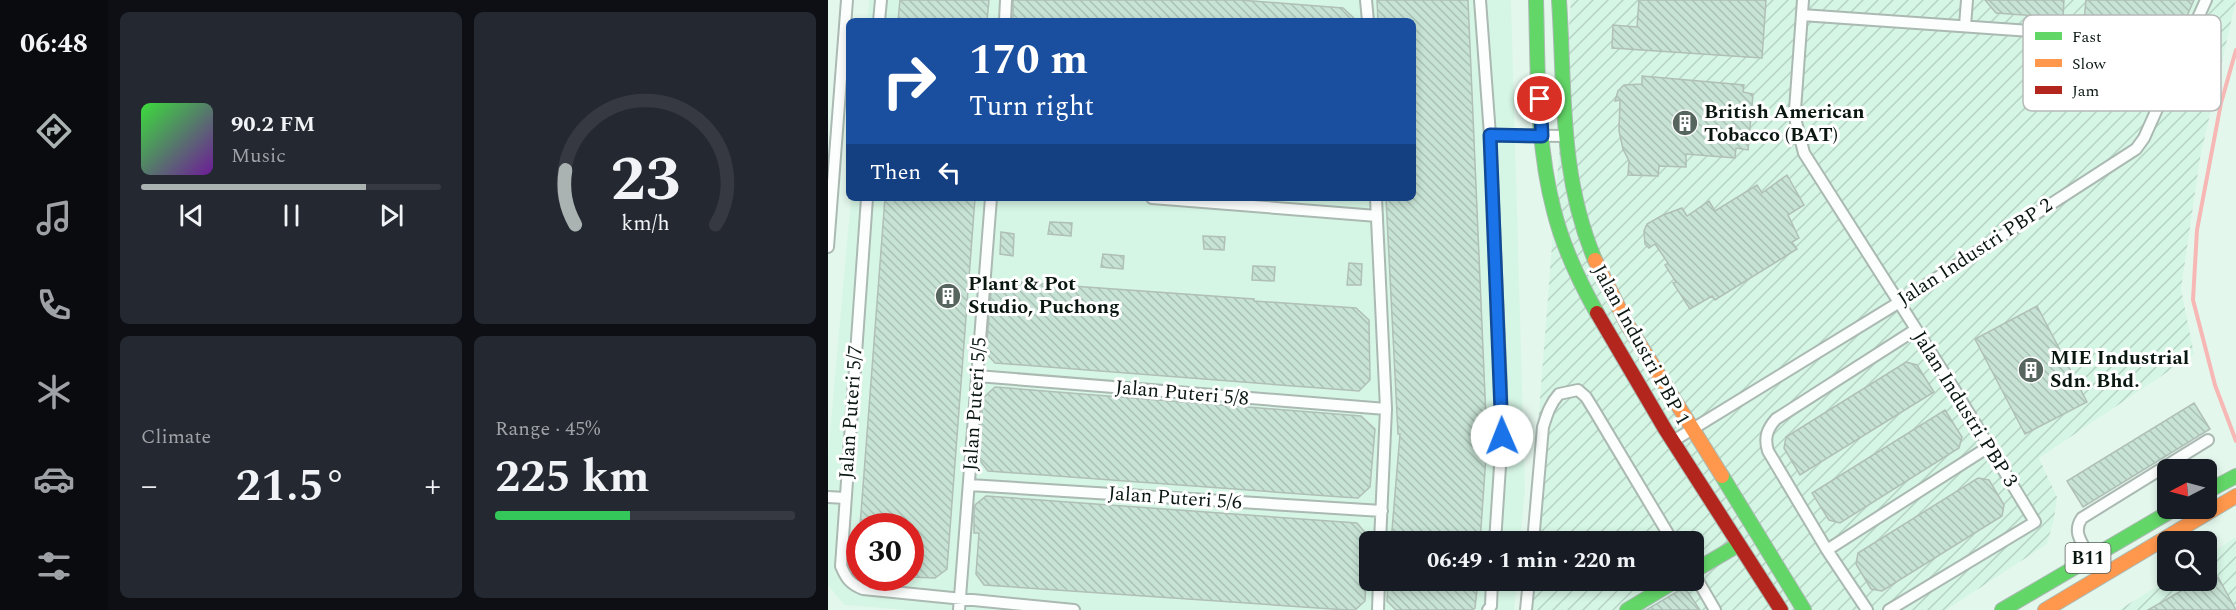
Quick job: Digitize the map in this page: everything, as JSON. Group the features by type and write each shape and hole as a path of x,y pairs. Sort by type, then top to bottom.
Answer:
{"main road":[{"name":"Jalan Industri PBP 1","path":"1536,0 1542,136 1548,182 1554,213 1576,270 1605,328 1673,441 1781,610"},
{"name":"Jalan Industri PBP 1","path":"1559,0 1565,136 1571,181 1579,218 1595,261 1629,326 1804,610"},
{"path":"2217,486 2235,477"},
{"name":"B11","path":"2045,610 2236,496"},
{"name":"B11","path":"2002,610 2157,519"},
{"path":"1704,566 1738,545"},
{"path":"1627,610 1659,591"}],"street":[{"path":"828,247 847,0"},
{"path":"879,18 881,0"},
{"path":"1005,18 1006,0"},
{"path":"1366,0 1368,18"},
{"path":"1480,0 1490,135 1502,436 1496,531"},
{"name":"Jalan Industri PBP 3","path":"1803,0 1795,101 1796,122 1804,153 2035,522 1889,610"},
{"path":"1965,26 1967,0"},
{"name":"Jalan Industri PBP 2","path":"2200,15 2206,0"},
{"path":"1802,15 2023,30"},
{"name":"Jalan Industri PBP 2","path":"1673,441 1898,303 2136,149 2144,138 2156,111"},
{"path":"1490,135 1565,136"},
{"name":"Jalan Puteri 5/7","path":"867,201 840,566 847,579 853,585 863,589 959,605 1074,610"},
{"name":"Jalan Puteri 5/5","path":"959,605 991,201"},
{"path":"1190,201 1377,216"},
{"path":"1376,201 1386,409 1381,531"},
{"path":"1867,610 1827,550 1768,451 1767,431 1776,419 1915,330"},
{"name":"Jalan Puteri 5/8","path":"977,376 1386,409"},
{"path":"1534,531 1547,414 1551,403 1559,394 1578,390 1586,397 1666,531"},
{"path":"2090,557 2077,534 2077,526 2082,518 2208,440"},
{"path":"1827,550 1989,446"},
{"name":"Jalan Puteri 5/6","path":"969,485 1382,511"},
{"path":"828,497 845,498"},
{"path":"1704,590 1715,610"},
{"path":"1378,610 1379,591"},
{"path":"1488,610 1491,606 1492,591"},
{"path":"1526,610 1528,591"}],"shaded area":[{"path":"869,0 1511,0 1525,491 1521,531 1359,531 1359,591 1516,591 1514,610 907,610 844,605 828,585 828,454 851,201 1416,201 1416,18 867,18"},
{"path":"1571,0 2236,0 2221,66 2221,15 2023,15 2023,111 2211,111 2200,158 2181,289 2194,354 2039,458 2057,497 2047,544 1946,610 1524,610 1525,591 1704,591 1704,531 1530,531"},
{"path":"2236,537 2236,610 2119,610 2157,586 2157,591 2217,591 2217,549"}],"building":[{"path":"900,0 989,0 987,18 898,18"},
{"path":"1013,0 1240,0 1343,8 1354,18 1013,18"},
{"path":"1377,0 1468,0 1487,442 1481,531 1392,531 1400,434 1398,434 1386,201 1416,201 1416,18 1378,18"},
{"path":"1639,0 1766,0 1762,58 1612,48 1613,25 1637,27"},
{"path":"1985,0 2064,0 2063,15 1996,13"},
{"path":"2086,0 2194,0 2187,15 2084,15"},
{"name":"British American Tobacco (BAT)","path":"1642,76 1744,85 1743,92 1753,94 1748,150 1736,148 1735,158 1686,154 1686,167 1659,166 1658,176 1628,175 1629,161 1623,149 1619,131 1620,100 1615,101 1618,91 1624,85 1642,84"},
{"path":"1787,175 1804,205 1788,215 1799,238 1792,242 1797,249 1715,300 1712,296 1690,309 1673,283 1676,282 1665,265 1668,263 1655,244 1649,248 1645,244 1644,231 1647,224 1682,208 1687,216 1709,201 1715,211 1757,185 1762,193"},
{"path":"885,201 975,201 947,569 935,578 924,578 924,513 861,513"},
{"path":"1050,222 1072,223 1071,236 1048,234"},
{"path":"1001,232 1014,234 1013,256 1000,254"},
{"path":"1203,236 1225,237 1224,250 1204,249"},
{"path":"1103,254 1124,256 1123,269 1101,267"},
{"path":"1349,263 1362,264 1361,285 1347,285"},
{"path":"1253,266 1275,267 1274,281 1252,280"},
{"path":"1002,281 1356,308 1369,320 1370,380 1359,391 995,363 986,353 991,291"},
{"name":"MIE Industrial Sdn. Bhd.","path":"2037,306 2087,402 2025,434 1975,339"},
{"path":"1906,362 1917,365 1934,392 1800,475 1784,448 1786,437"},
{"path":"995,387 1361,416 1375,429 1370,487 1358,498 988,471 978,458 983,398"},
{"path":"2194,403 2210,429 2161,459 2157,459 2157,462 2083,507 2067,481"},
{"path":"1945,410 1962,437 1959,448 1840,523 1829,520 1812,493"},
{"path":"1978,478 1989,480 2004,505 2002,516 1882,591 1871,589 1856,564 1858,553"},
{"path":"986,496 1357,523 1364,531 1359,531 1359,591 1365,591 1365,601 1355,610 1347,610 984,585 976,574 979,533 974,533 975,505"},
{"path":"2217,578 2236,610 2148,610 2181,591 2217,591"},
{"path":"1387,591 1477,591 1475,608 1472,610 1396,610 1387,601"},
{"path":"1678,591 1687,591 1700,610 1646,610"}],"waterway":[{"path":"2221,103 2236,50"},
{"path":"2219,111 2197,230 2193,300 2215,385 2236,441"}],"traffic: fast":[{"path":"1536,0 1539,106 1548,185 1567,251 1597,313"},
{"path":"1559,0 1569,164 1583,228 1595,260"},
{"path":"1722,476 1804,610"},
{"path":"2217,486 2236,476"},
{"path":"2002,610 2157,519"},
{"path":"1704,565 1738,545"},
{"path":"1627,610 1659,591"}],"traffic: slow":[{"path":"1595,260 1627,324 1722,476"},
{"path":"2045,610 2236,496"}],"traffic: jam":[{"path":"1597,313 1665,429 1781,610"}],"place":[{"name":"British American Tobacco (BAT)","path":"1685,123"},
{"name":"Plant & Pot Studio, Puchong","path":"948,296"},
{"name":"MIE Industrial Sdn. Bhd.","path":"2031,370"}],"route":[{"path":"1502,436 1490,135 1542,136 1540,99"}]}
